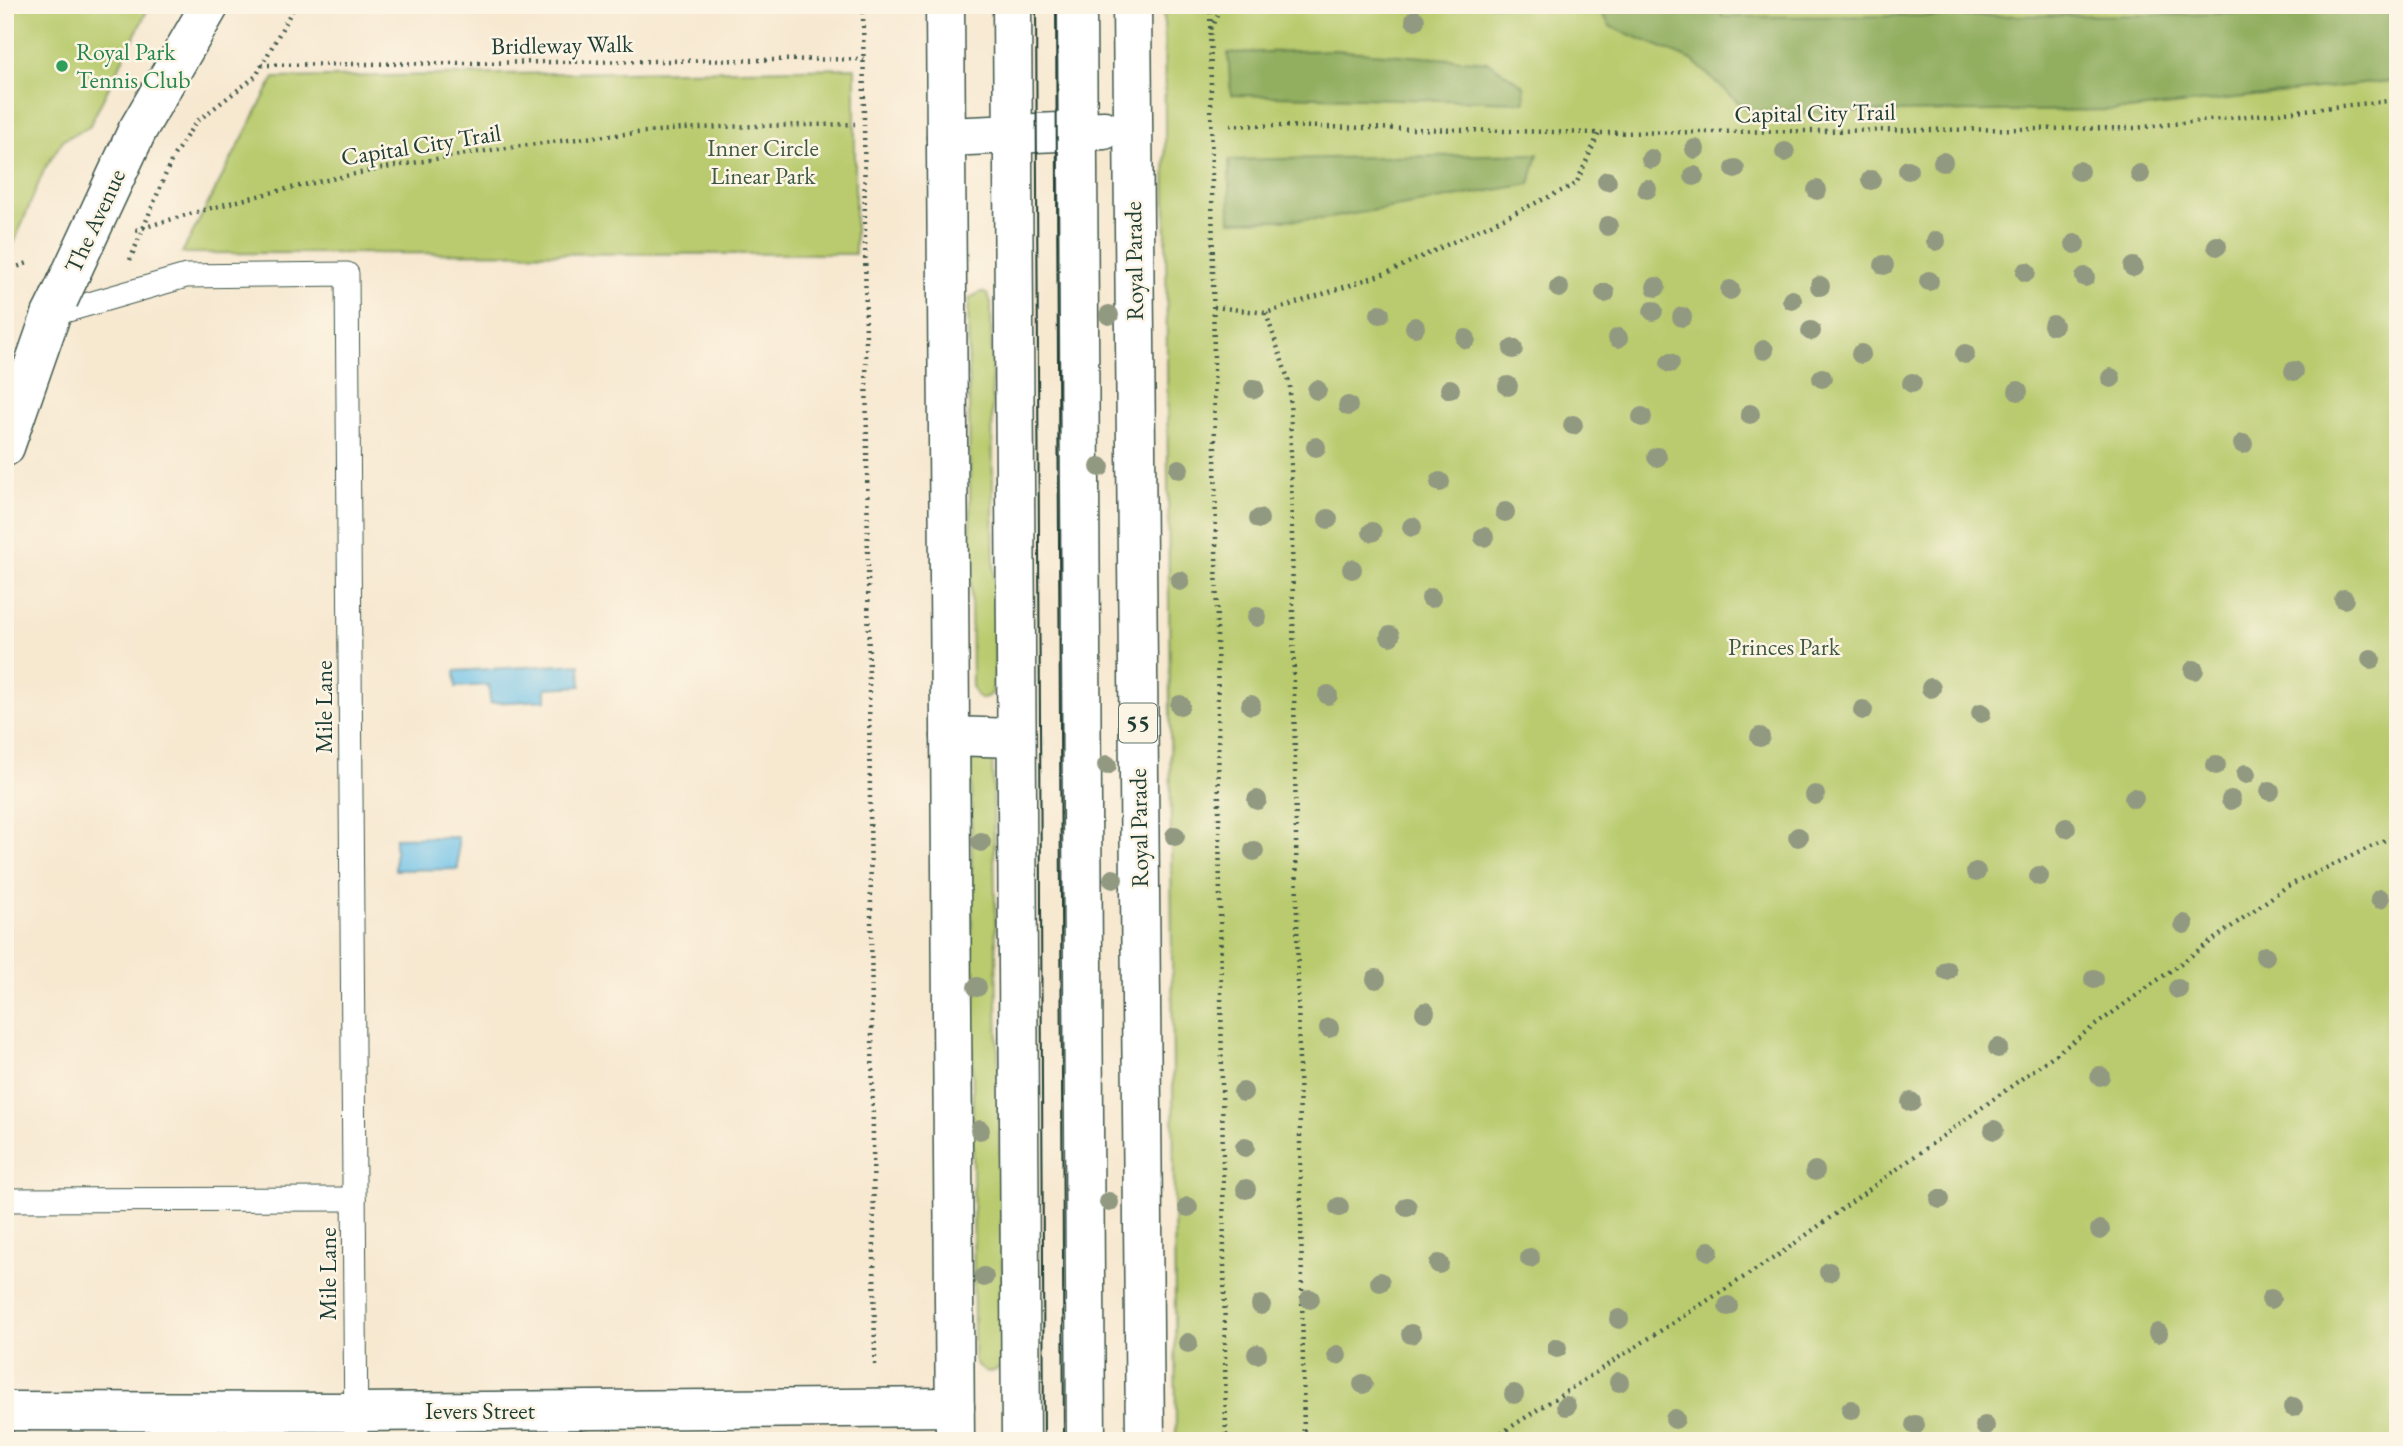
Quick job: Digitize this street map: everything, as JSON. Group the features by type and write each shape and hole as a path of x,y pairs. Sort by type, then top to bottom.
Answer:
{"main road":[{"name":"The Avenue","path":"5,447 55,307 137,131 210,5"},
{"path":"945,5 955,1424"},
{"path":"1012,5 1021,1441"},
{"path":"1077,5 1086,1441"},
{"name":"Royal Parade","path":"1132,5 1145,1441"},
{"path":"946,137 1133,129"},
{"path":"1080,601 1137,602"},
{"path":"950,736 1016,738"},
{"name":"Ievers Street","path":"5,1411 356,1426 955,1424"}],"lane":[{"name":"Mile Lane","path":"55,307 186,276 347,274 356,1426"},
{"path":"5,1200 354,1199"}],"path":[{"path":"130,260 174,155 196,122 256,76 295,5"},
{"path":"863,5 876,1378"},
{"path":"1210,5 1226,1440 1366,1441"},
{"path":"1210,30 1223,5"},
{"name":"Bridleway Walk","path":"261,65 864,60"},
{"name":"Capital City Trail","path":"1230,125 1599,133 2135,128 2398,100"},
{"name":"Capital City Trail","path":"122,234 213,205 387,167 660,130 855,124"},
{"path":"1214,307 1266,313 1389,272 1576,184 1599,133"},
{"path":"5,271 44,258"},
{"path":"1266,313 1290,385 1304,1440"},
{"path":"1489,1441 1780,1254 2286,887 2398,834"}],"green space":[{"name":"Royal Park Tennis Club","path":"5,5 150,5 89,127 63,140 44,170 5,265"},
{"name":"Princes Park","path":"1164,5 2398,5 2398,1441 1176,1441"},
{"path":"1596,5 1721,5 1722,17 2179,15 2389,8 2398,57 2398,80 2128,110 1750,113 1692,60 1611,27"},
{"path":"1334,50 1488,62 1524,86 1525,102 1231,95 1228,53"},
{"name":"Inner Circle Linear Park","path":"855,68 855,254 182,253 274,78"},
{"path":"1538,154 1530,184 1323,219 1230,221 1229,160"},
{"path":"981,292 987,294 991,302 995,673 992,694 982,699 972,687 968,311 970,298"},
{"path":"992,741 1004,1363 996,1370 988,1372 980,1368 974,1360 971,745"}],"water":[{"path":"580,664 581,686 546,688 546,700 490,703 489,685 456,687 455,671"},
{"path":"458,837 458,869 395,870 395,838"}],"tram line":[{"path":"1036,5 1044,1441"},
{"path":"1056,5 1064,1441"}],"place":[{"name":"Royal Park Tennis Club","path":"62,66"}]}
